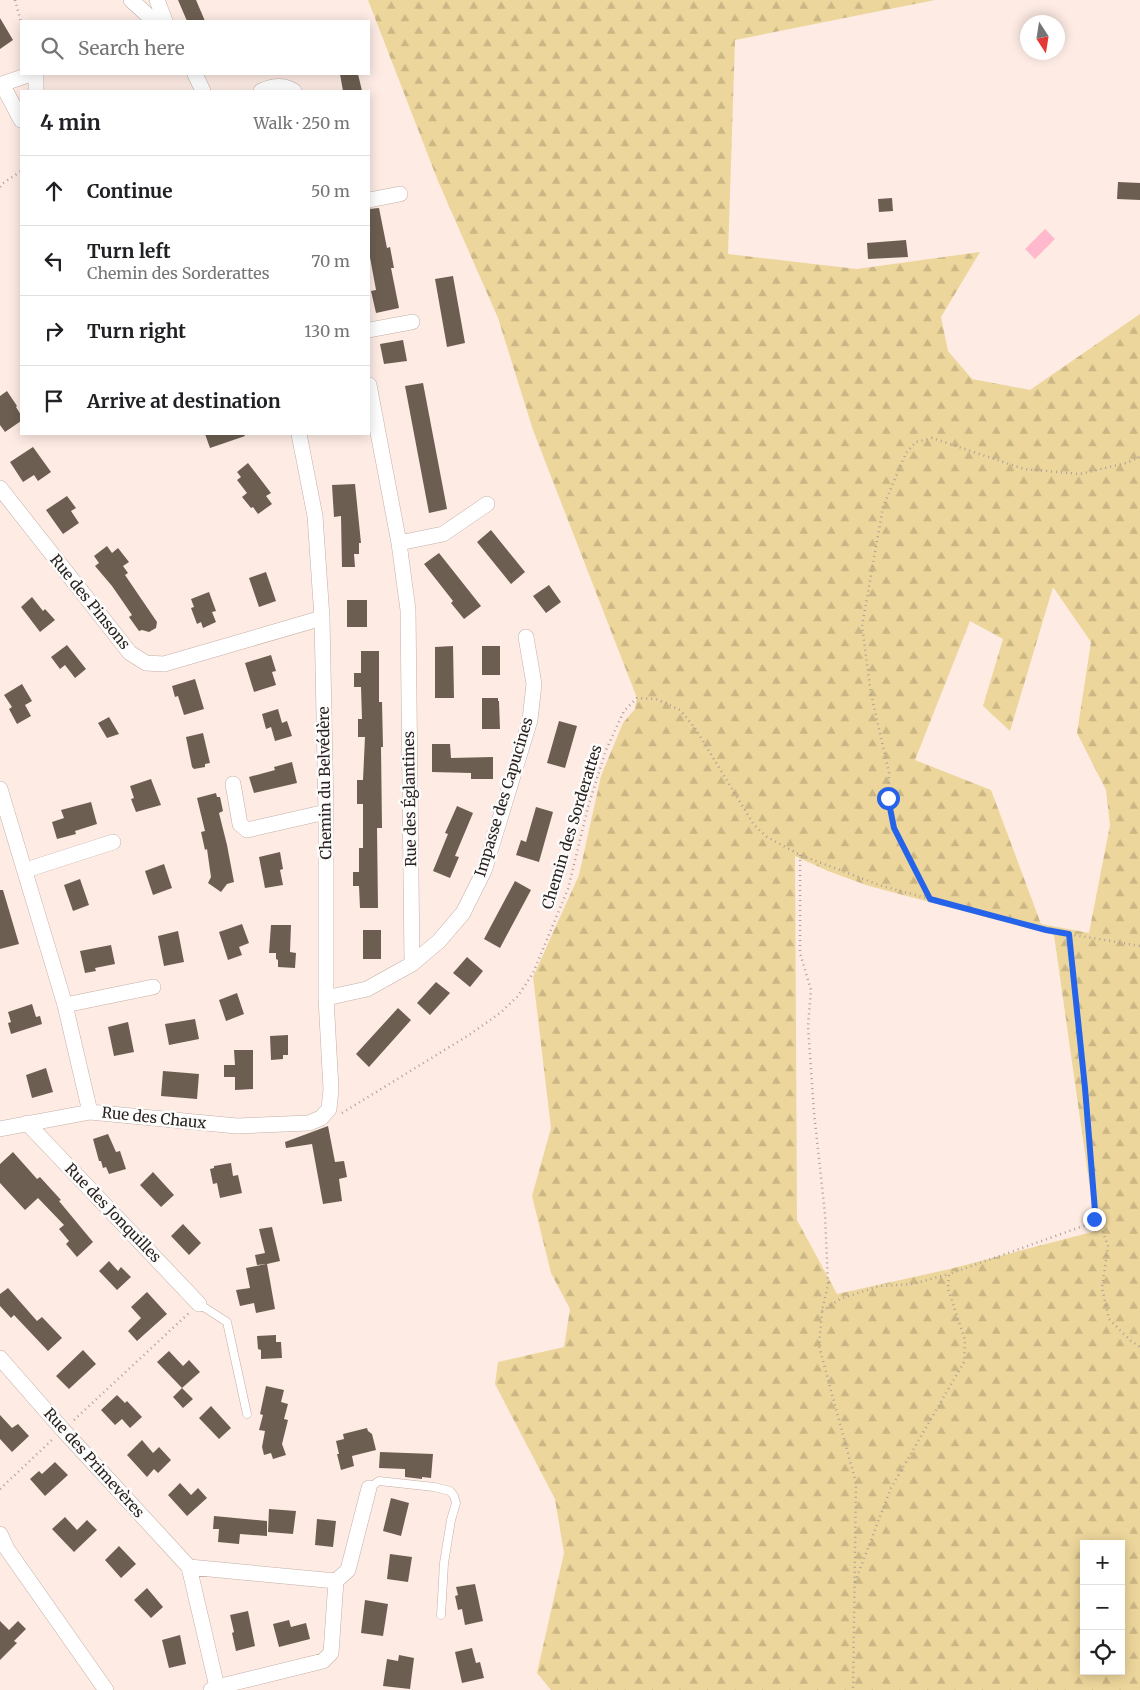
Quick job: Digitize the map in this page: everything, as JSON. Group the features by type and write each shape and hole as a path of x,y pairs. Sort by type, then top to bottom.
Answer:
{"street":[{"path":"132,0 153,20"},
{"path":"157,0 166,20"},
{"path":"20,118 2,84 28,75"},
{"path":"36,75 36,90"},
{"path":"195,75 203,90"},
{"path":"263,90 271,86 287,87 292,90"},
{"path":"370,200 400,194"},
{"path":"370,330 412,322"},
{"name":"Rue des Églantines","path":"370,389 400,542 408,610 412,964"},
{"name":"Chemin du Belvédère","path":"299,435 314,516 322,618 326,812 326,998 331,1089 329,1109"},
{"name":"Rue des Pinsons","path":"0,488 130,653 146,663 164,664 322,618"},
{"path":"400,542 443,534 487,504"},
{"name":"Impasse des Capucines","path":"412,964 439,941 463,913 484,872 530,720 534,684 526,637"},
{"path":"233,784 240,824 247,830 326,812"},
{"path":"0,789 26,870 64,1005 90,1112"},
{"path":"26,870 112,842"},
{"path":"326,998 366,989 412,964"},
{"path":"64,1005 153,987"},
{"name":"Rue des Chaux","path":"0,1129 90,1112 237,1126 309,1124 321,1118 329,1109"},
{"name":"Rue des Jonquilles","path":"27,1123 199,1304"},
{"name":"Rue des Primevères","path":"0,1358 63,1430 189,1567 214,1688 323,1661 331,1653 336,1581"},
{"path":"189,1567 336,1581 348,1570 369,1488"},
{"path":"0,1534 7,1549 106,1690"}],"lane":[{"path":"199,1304 227,1322 247,1414"},
{"path":"369,1488 379,1481 434,1487 450,1491 454,1496 456,1503 451,1520 444,1563 441,1615"}],"path":[{"path":"15,0 20,20"},
{"path":"0,187 20,172"},
{"path":"930,899 894,828 888,798 888,773 871,694 862,626 883,507 906,453 916,442 932,438 1024,469 1080,474 1126,464 1140,457"},
{"name":"Chemin des Sorderattes","path":"329,1109 341,1113 365,1100 469,1035 518,996 533,973 568,889 588,807 606,750 624,711 637,698 656,698 680,710 694,728 754,824 768,837 800,855 882,886 930,899 1046,930 1140,946"},
{"path":"800,855 800,953 812,990 808,1026 814,1114 825,1214 828,1285 822,1311 819,1346 856,1484 853,1690"},
{"path":"822,1311 840,1299 878,1286 913,1284 949,1274 1088,1224 1094,1219 1095,1211 1085,1088 1069,934"},
{"path":"1095,1211 1108,1246 1102,1288 1109,1319 1131,1341 1140,1347"},
{"path":"854,1584 891,1488 964,1362 965,1340 948,1289 949,1274"},
{"path":"0,1489 199,1304"}],"green space":[{"path":"368,0 935,0 735,40 728,254 857,269 980,252 941,317 948,351 972,379 1030,390 1140,314 1140,1690 551,1690 537,1673 564,1553 555,1499 495,1384 498,1362 564,1347 570,1309 551,1273 532,1196 551,1128 533,977 579,875 601,776 623,723 635,709 637,698 533,430 498,318 438,181","holes":["1053,587 1091,642 1077,733 1106,790 1110,825 1089,933 1041,924 991,790 915,760 970,621 1003,639 983,706 1010,731","795,856 828,871 869,886 1054,935 1096,1231 950,1269 837,1294 797,1220"]}],"shaded area":[{"path":"1045,229 1055,239 1035,259 1025,249"}],"building":[{"path":"178,0 196,0 205,20 187,20"},
{"path":"0,18 13,40 0,49"},
{"path":"340,75 358,75 362,90 343,90"},
{"path":"1118,182 1140,183 1140,200 1117,199"},
{"path":"892,198 893,211 879,212 878,199"},
{"path":"379,208 387,248 390,247 394,268 391,268 399,308 376,313 371,291 376,290 370,257 370,209"},
{"path":"906,240 908,257 868,259 867,243"},
{"path":"453,276 465,343 447,347 435,279"},
{"path":"403,340 407,361 384,364 380,344"},
{"path":"423,383 447,509 429,513 405,386"},
{"path":"7,391 20,413 20,422 5,432 0,425 0,396"},
{"path":"205,435 245,436 210,448"},
{"path":"33,447 51,472 38,481 34,475 23,482 10,462"},
{"path":"248,463 271,493 266,496 272,504 258,514 242,497 247,493 237,480 241,477 237,472"},
{"path":"355,484 361,543 359,543 359,554 354,554 355,567 342,567 341,516 334,517 332,485"},
{"path":"67,496 76,508 71,511 79,523 63,534 46,510"},
{"path":"491,530 525,572 511,584 477,542"},
{"path":"107,546 112,553 118,548 129,562 123,566 128,573 125,575 157,622 156,628 149,632 139,631 129,617 132,615 112,586 95,566 99,563 94,556"},
{"path":"439,553 481,606 464,619 451,603 453,601 424,564"},
{"path":"266,572 276,601 259,607 249,578"},
{"path":"549,585 561,602 546,613 533,596"},
{"path":"209,592 216,611 212,612 216,622 203,628 201,622 197,624 191,608 194,607 191,599"},
{"path":"32,597 43,611 45,609 55,620 40,632 21,607"},
{"path":"347,600 367,600 367,627 347,627"},
{"path":"67,645 86,669 75,678 65,665 60,669 51,657"},
{"path":"453,646 454,698 435,698 435,647"},
{"path":"482,646 500,646 500,675 482,675"},
{"path":"361,651 379,651 379,702 382,702 383,747 381,747 382,828 377,828 378,908 360,908 359,886 353,886 353,872 359,872 359,848 363,848 363,804 357,804 357,780 363,780 365,737 358,737 358,719 362,719 361,687 354,687 354,673 361,673"},
{"path":"271,655 276,671 272,672 276,685 254,692 245,663"},
{"path":"195,679 204,709 184,715 178,696 175,697 172,686"},
{"path":"22,684 32,701 25,705 31,716 17,724 9,709 12,707 4,695"},
{"path":"482,698 498,698 500,729 482,729"},
{"path":"278,709 282,723 287,721 292,736 275,741 271,727 266,729 262,714"},
{"path":"109,717 119,734 107,738 98,723"},
{"path":"559,721 577,726 565,768 547,763"},
{"path":"203,733 210,763 205,764 205,767 194,769 186,737"},
{"path":"432,744 450,744 451,758 493,757 493,779 471,779 471,773 432,772"},
{"path":"292,762 297,783 254,793 249,777 275,770 274,767"},
{"path":"151,779 161,805 136,812 131,799 134,798 130,786"},
{"path":"216,793 217,797 220,797 223,811 219,813 234,882 227,884 221,892 208,883 211,877 207,849 205,850 201,832 205,831 197,798"},
{"path":"91,802 97,824 75,831 76,834 57,839 52,822 64,818 61,810"},
{"path":"457,806 473,813 455,856 459,857 450,878 433,871 448,834 445,833"},
{"path":"536,807 553,812 539,862 516,855 521,840 526,842"},
{"path":"280,852 283,869 280,870 283,885 265,888 259,857"},
{"path":"164,864 172,888 153,895 145,871"},
{"path":"80,879 89,905 73,911 64,885"},
{"path":"515,881 531,890 500,948 484,939"},
{"path":"0,890 3,890 19,944 0,949"},
{"path":"242,924 249,943 239,947 242,955 228,960 219,932"},
{"path":"271,925 291,925 290,952 296,953 295,968 278,967 276,953 269,953"},
{"path":"363,930 381,930 381,959 363,959"},
{"path":"178,931 184,962 164,966 158,936"},
{"path":"111,945 115,964 95,968 96,971 85,973 80,951"},
{"path":"467,957 483,971 470,987 453,973"},
{"path":"436,982 450,993 430,1015 417,1003"},
{"path":"237,993 244,1014 226,1021 219,1000"},
{"path":"32,1004 36,1017 40,1016 42,1024 11,1034 8,1023 11,1022 8,1012"},
{"path":"398,1008 411,1020 369,1067 356,1054"},
{"path":"195,1019 199,1039 169,1045 165,1024"},
{"path":"128,1022 134,1052 114,1056 108,1027"},
{"path":"288,1035 288,1055 283,1055 283,1059 271,1060 270,1036"},
{"path":"234,1050 253,1050 253,1089 235,1090 235,1077 224,1077 224,1065 235,1065"},
{"path":"46,1068 53,1092 32,1098 26,1075"},
{"path":"163,1071 199,1074 197,1099 161,1096"},
{"path":"328,1126 335,1162 344,1161 347,1177 339,1179 342,1201 323,1204 312,1144 286,1148 285,1142"},
{"path":"108,1134 116,1152 120,1151 126,1169 109,1174 106,1167 103,1168 101,1161 99,1161 93,1139"},
{"path":"13,1152 37,1179 40,1177 61,1200 59,1201 93,1242 77,1257 66,1244 69,1241 59,1229 64,1225 38,1198 25,1210 0,1183 0,1164"},
{"path":"231,1163 233,1176 238,1175 242,1193 220,1198 217,1183 213,1184 210,1169 214,1168 214,1166"},
{"path":"153,1172 174,1195 161,1207 140,1185"},
{"path":"183,1224 201,1243 189,1255 171,1236"},
{"path":"272,1227 280,1261 267,1264 275,1309 256,1313 254,1303 240,1306 236,1290 250,1288 246,1268 266,1264 257,1265 255,1255 265,1253 259,1229"},
{"path":"109,1261 118,1271 121,1267 131,1277 117,1290 99,1271"},
{"path":"8,1288 37,1321 42,1317 62,1338 48,1351 14,1315 11,1318 0,1306 0,1294"},
{"path":"147,1292 167,1314 137,1341 128,1331 141,1318 131,1307"},
{"path":"276,1335 276,1342 281,1342 282,1358 261,1359 261,1350 258,1349 257,1336"},
{"path":"83,1350 96,1364 69,1389 56,1376"},
{"path":"169,1351 183,1366 189,1360 200,1372 182,1388 157,1362"},
{"path":"266,1386 284,1390 281,1402 288,1404 284,1419 288,1420 282,1444 286,1455 273,1459 271,1453 264,1455 262,1447 265,1431 259,1430 263,1415 260,1414"},
{"path":"182,1388 193,1399 183,1408 173,1397"},
{"path":"117,1395 125,1403 127,1401 142,1417 130,1428 122,1419 115,1425 101,1410"},
{"path":"211,1406 231,1428 219,1439 199,1418"},
{"path":"0,1415 12,1428 18,1424 29,1436 12,1452 0,1439"},
{"path":"367,1428 372,1434 376,1450 352,1456 354,1466 341,1470 336,1441 344,1439 343,1434"},
{"path":"142,1440 153,1453 159,1447 171,1460 158,1473 154,1469 147,1477 127,1455"},
{"path":"380,1452 433,1454 431,1478 405,1477 405,1469 379,1468"},
{"path":"55,1462 68,1475 45,1496 30,1479 39,1471 42,1474"},
{"path":"180,1483 191,1495 198,1488 207,1498 187,1516 168,1495"},
{"path":"391,1498 409,1503 401,1536 383,1531"},
{"path":"269,1509 296,1511 293,1534 268,1532"},
{"path":"214,1516 267,1521 267,1536 240,1534 239,1544 218,1542 219,1529 213,1529"},
{"path":"65,1517 77,1530 87,1520 97,1530 74,1552 52,1529"},
{"path":"317,1519 336,1521 333,1547 315,1545"},
{"path":"119,1546 136,1564 121,1578 105,1560"},
{"path":"390,1554 412,1557 408,1582 387,1579"},
{"path":"475,1584 483,1621 465,1625 462,1609 458,1610 455,1596 458,1595 456,1587"},
{"path":"147,1588 163,1607 151,1618 134,1600"},
{"path":"365,1600 388,1604 383,1636 361,1633"},
{"path":"248,1611 255,1646 236,1651 230,1615"},
{"path":"289,1620 291,1627 306,1623 310,1639 279,1647 273,1624"},
{"path":"0,1621 9,1630 18,1621 26,1629 14,1641 17,1643 0,1660"},
{"path":"180,1635 186,1664 169,1668 162,1640"},
{"path":"472,1648 476,1663 480,1662 484,1678 462,1683 455,1652"},
{"path":"399,1655 414,1658 410,1689 383,1686 387,1659 398,1661"}],"route":[{"path":"888,798 894,828 930,899 1046,930 1069,934 1085,1088 1095,1211 1094,1219"}]}
